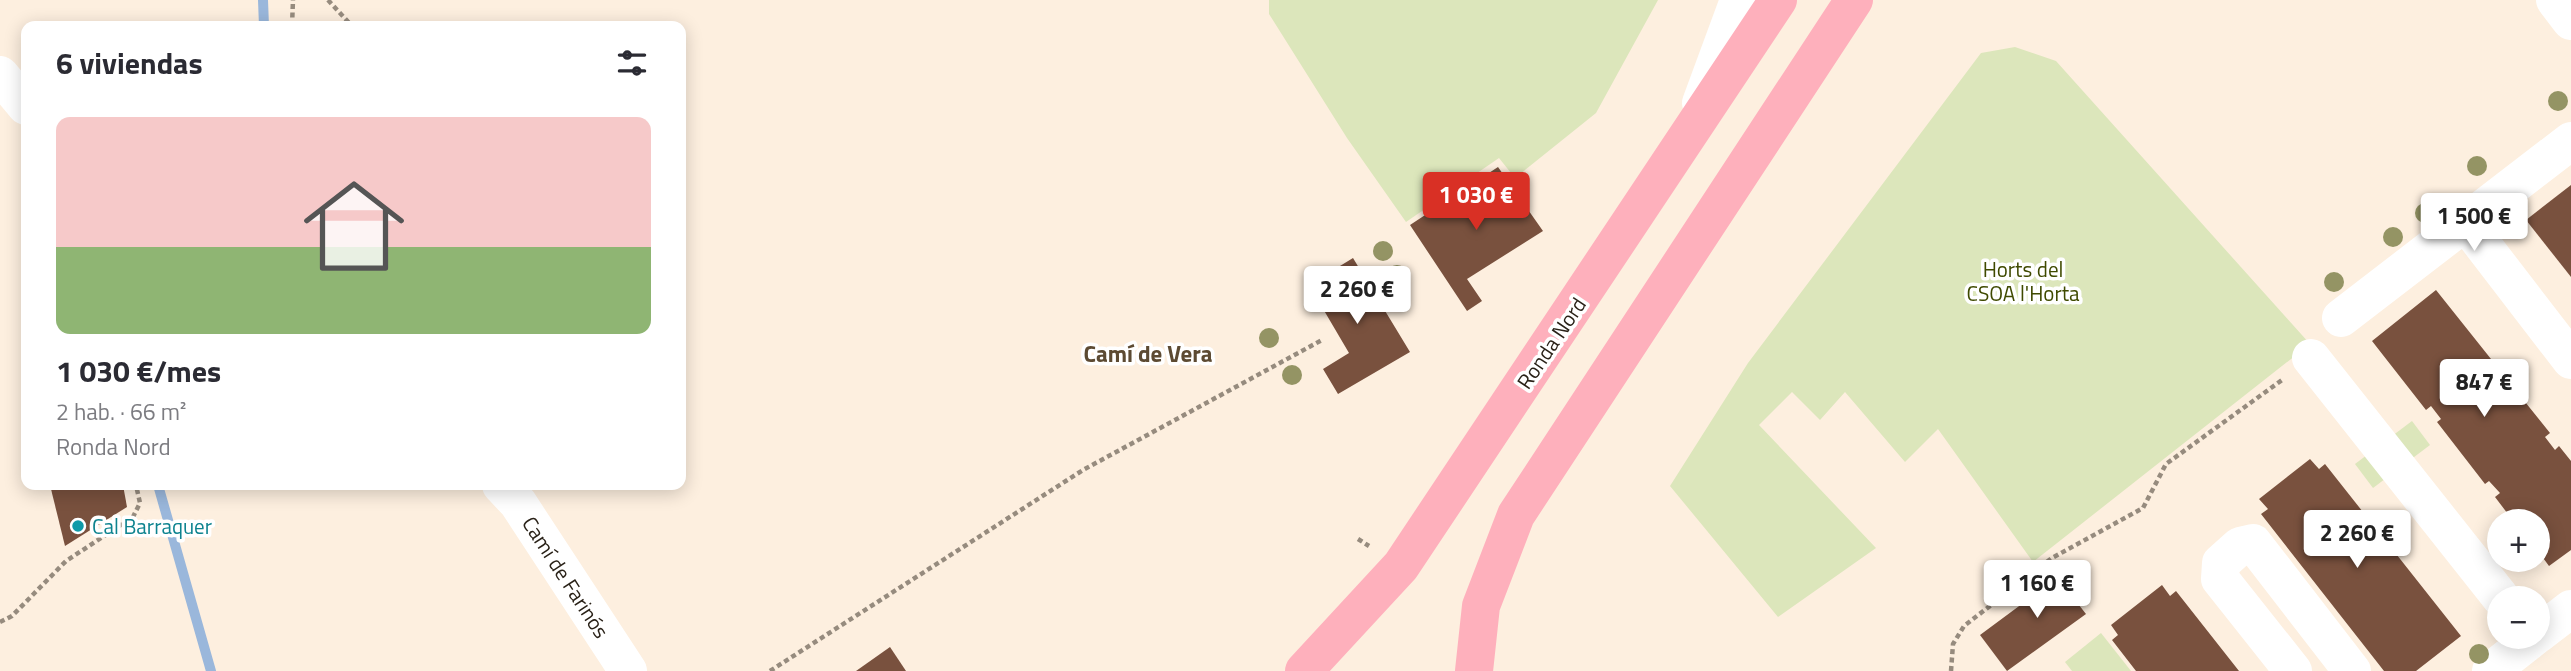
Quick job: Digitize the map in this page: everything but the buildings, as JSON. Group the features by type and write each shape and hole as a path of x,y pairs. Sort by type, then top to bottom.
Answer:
{"main road":[{"name":"Ronda Nord","path":"1304,671 1401,566 1778,0"},
{"path":"1474,671 1481,606 1516,515 1854,0"}],"street":[{"path":"1689,136 1739,0"},
{"path":"2555,0 2571,21"},
{"path":"0,75 21,100"},
{"path":"2341,317 2571,141"},
{"path":"2465,222 2571,359"},
{"path":"2311,358 2492,586"},
{"name":"Camí de Farinós","path":"506,490 518,503 628,671"},
{"path":"2293,671 2220,579 2221,563 2240,546 2253,543 2352,671"},
{"path":"2550,624 2571,608"},
{"path":"2491,671 2519,649"}],"path":[{"path":"292,21 293,0"},
{"path":"328,0 347,21"},
{"path":"770,671 1083,470 1322,340"},
{"path":"1951,671 1953,645 1964,626 2052,558 2143,508 2166,464 2243,411 2311,358"},
{"path":"0,622 12,616 66,561 133,517 140,503 136,490"},
{"path":"1358,539 1401,566"}],"green space":[{"path":"1269,0 1658,0 1596,113 1515,178 1499,158 1406,222 1347,138 1269,14"},
{"name":"Horts del CSOA l'Horta","path":"2015,47 2056,61 2310,344 2033,562 1938,429 1905,462 1845,392 1820,420 1792,392 1759,425 1876,548 1778,617 1670,486 1748,363 1981,53"},
{"path":"2412,421 2430,445 2373,488 2355,464"},
{"path":"2101,633 2131,671 2072,671 2065,662"}],"waterway":[{"path":"263,0 264,21"},
{"path":"159,490 211,671"}],"place":[{"name":"Cal Barraquer","path":"78,526"}],"district":[{"name":"Camí de Vera","path":"1148,353"}]}
